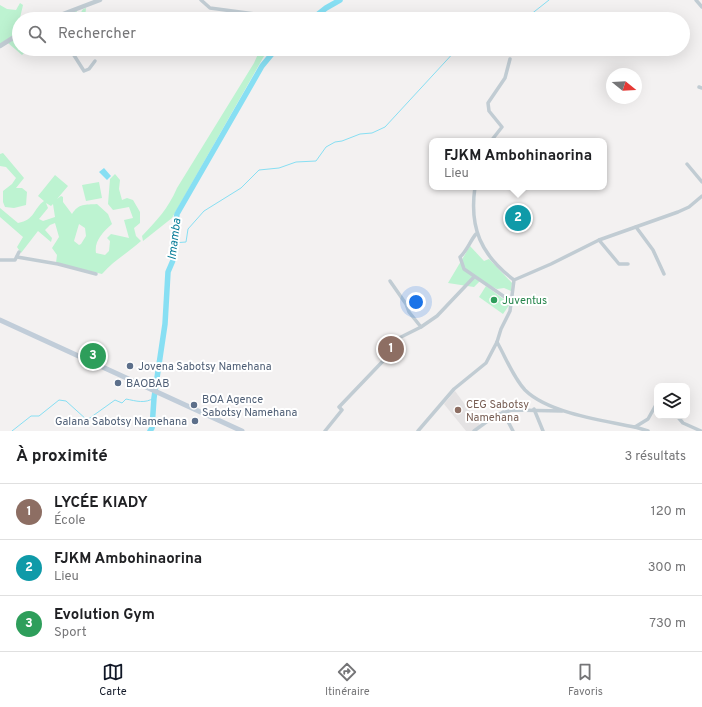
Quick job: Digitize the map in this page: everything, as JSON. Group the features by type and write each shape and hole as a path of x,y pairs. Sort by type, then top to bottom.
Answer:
{"main road":[{"path":"0,320 242,431"}],"street":[{"path":"88,0 95,2"},
{"path":"69,12 100,0"},
{"path":"201,0 210,8 240,12"},
{"path":"696,0 702,7"},
{"path":"0,46 12,38"},
{"path":"74,56 84,71 89,69 96,61"},
{"path":"493,138 502,127 489,111 488,103 505,78 510,59"},
{"path":"687,164 702,182"},
{"path":"475,190 473,220 476,234 489,257 503,272 514,280"},
{"path":"514,280 600,240 678,212 689,207 702,196"},
{"path":"636,227 653,250 664,274"},
{"path":"476,234 469,243 464,254 460,257 464,269 512,302"},
{"path":"600,240 619,264 628,264"},
{"path":"0,260 12,261 17,257 19,252"},
{"path":"17,257 58,264 96,274"},
{"path":"325,431 342,410 340,407 343,402 383,361 393,343 437,316 474,277"},
{"path":"418,431 454,389 486,362 498,342 512,302 514,280"},
{"path":"390,281 406,304 409,312 421,327"},
{"path":"498,342 516,379 524,389 538,400 567,411 648,431"},
{"path":"635,427 648,419 654,408"},
{"path":"474,431 496,414 512,410 534,409 567,411"},
{"path":"534,409 543,431"},
{"path":"503,412 513,431"},
{"path":"680,419 683,423 701,431"}],"shaded area":[{"name":"CEG Sabotsy Namehana","path":"455,391 480,425 474,431 466,431 444,404"}],"green space":[{"path":"20,3 23,5 21,12 12,12 12,36 0,44 0,5 7,9 16,10"},
{"path":"86,8 86,12 81,12"},
{"path":"12,40 12,46 8,43"},
{"path":"257,56 264,56 172,218 143,241 142,236 166,208"},
{"path":"3,153 24,178 16,188 22,188 27,192 26,205 14,208 5,207 3,202 3,191 12,184 16,178 6,167 0,166 0,154"},
{"path":"115,174 120,180 119,189 122,200 127,198 133,200 140,212 140,223 134,228 136,236 141,241 102,274 56,263 57,255 52,248 59,237 55,223 50,225 45,230 52,238 51,242 38,231 21,253 17,247 23,237 0,217 0,208 18,223 24,222 31,217 40,204 44,201 38,196 55,175 68,186 57,199 61,196 63,197 63,202 72,214 80,206 97,204 108,214 112,224 105,230 96,245 96,253 105,255 109,251 110,241 107,238 111,234 129,238 124,220 133,218 129,207 113,210 108,204 110,179","holes":["46,203 51,206 53,204 55,217 43,221 39,219 48,208","79,224 85,228 86,236 79,245 74,241"]},
{"path":"99,182 102,198 86,201 82,185"},
{"path":"470,246 484,261 489,259 512,283 511,291 504,288 497,289 480,281 474,287 448,283"},
{"name":"Juventus","path":"486,286 510,304 503,314 479,297"}],"water":[{"path":"104,168 111,176 107,180 99,172"}],"waterway":[{"name":"Imamba","path":"321,12 340,0"},
{"path":"534,12 549,0"},
{"name":"Imamba","path":"150,431 152,428 154,398 165,324 168,272 174,258 173,243 177,214 262,66 270,56"},
{"path":"173,243 186,242 188,229 204,211 241,188 259,170 279,168 296,162 316,161 326,147 335,142 360,134 372,133 385,127 451,56"},
{"path":"12,431 31,416 39,416 59,400 66,401 87,420 115,400 122,403 126,399 144,401 154,398"}],"place":[{"name":"FJKM Ambohinaorina","path":"518,218"},
{"name":"Juventus","path":"494,300"},
{"name":"LYCÉE KIADY","path":"391,349"},
{"name":"Evolution Gym","path":"93,356"},
{"name":"Jovena Sabotsy Namehana","path":"130,366"},
{"name":"BAOBAB","path":"118,383"},
{"name":"BOA Agence Sabotsy Namehana","path":"194,405"},
{"name":"CEG Sabotsy Namehana","path":"458,410"},
{"name":"Galana Sabotsy Namehana","path":"195,421"}]}
